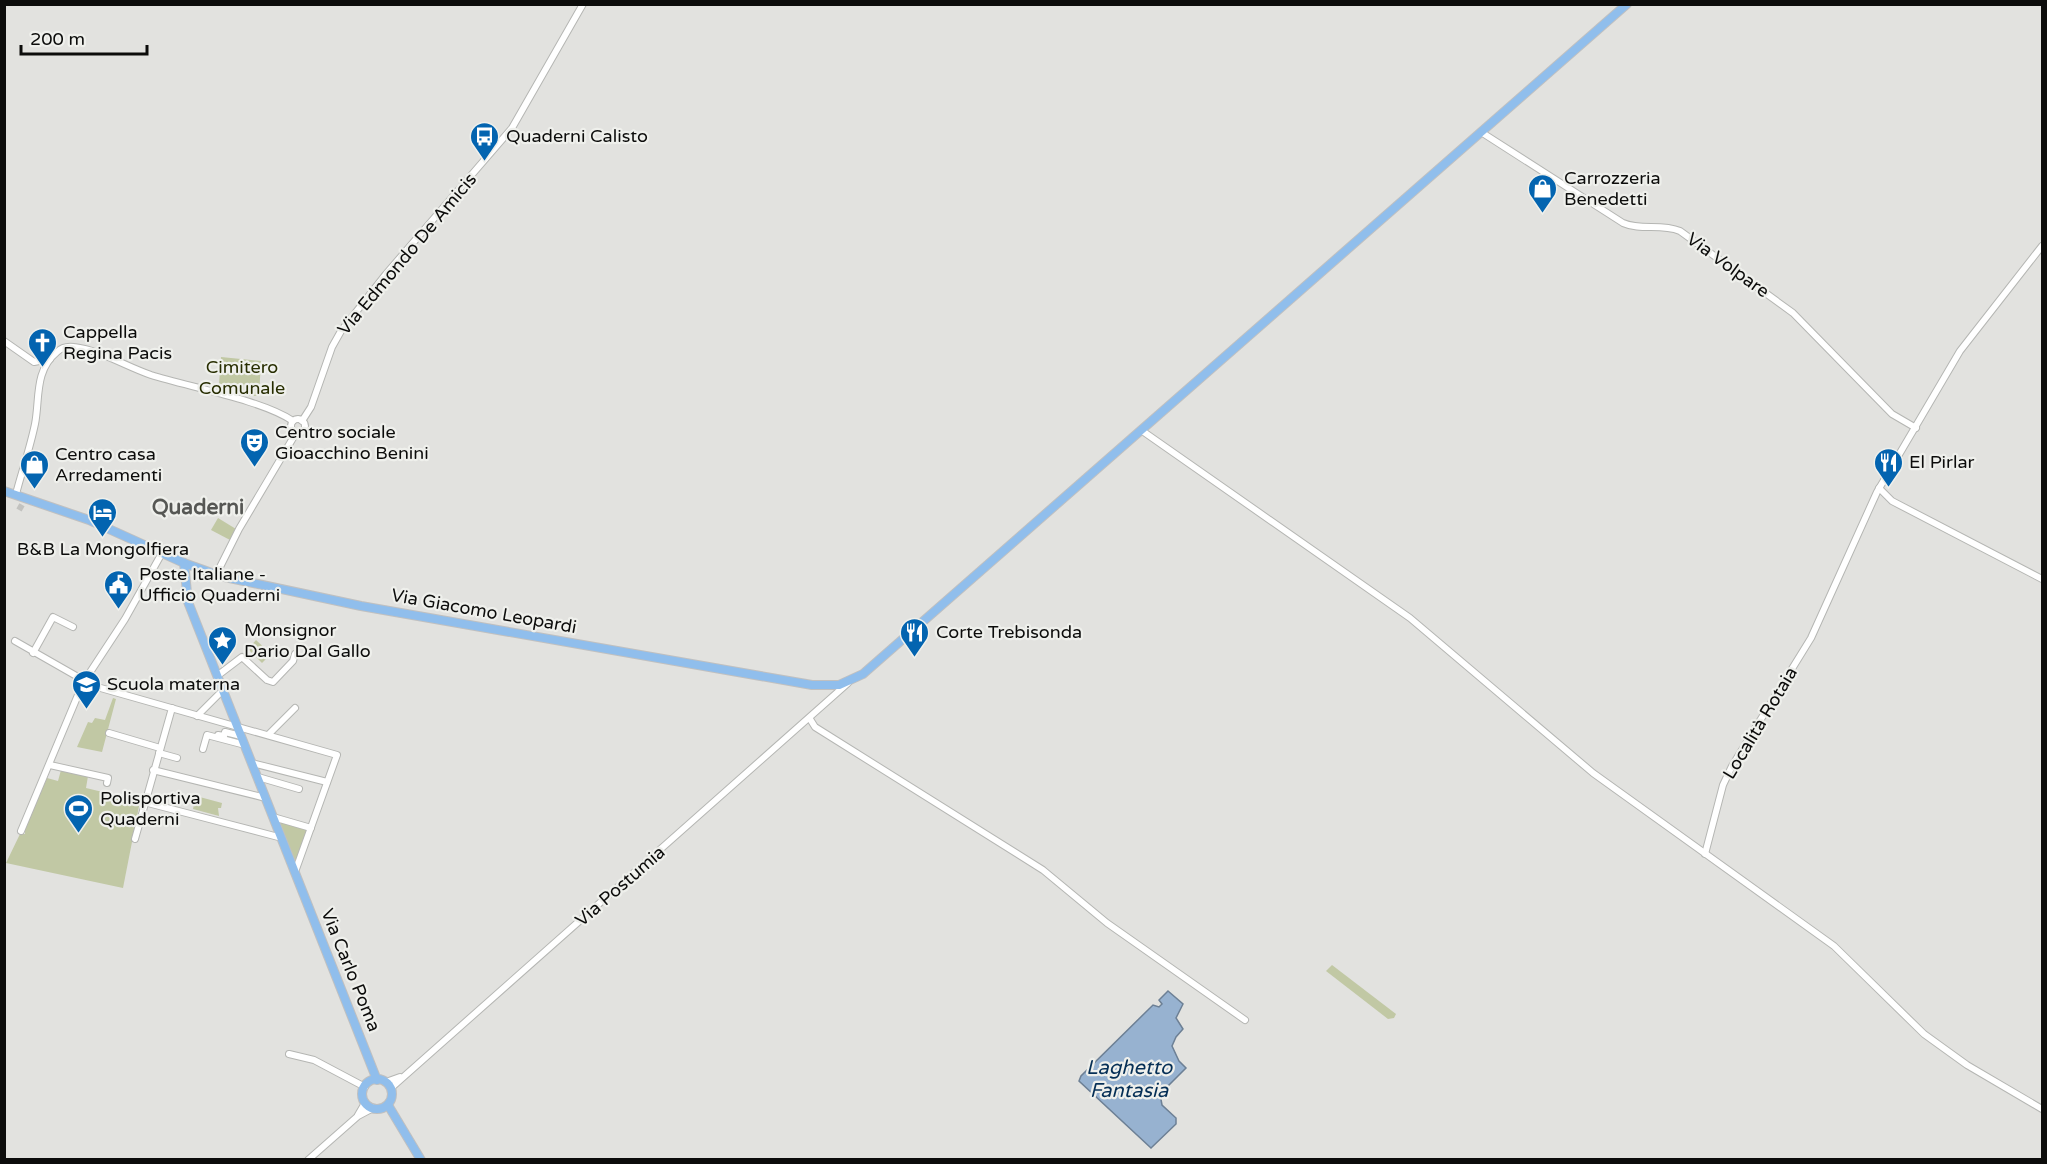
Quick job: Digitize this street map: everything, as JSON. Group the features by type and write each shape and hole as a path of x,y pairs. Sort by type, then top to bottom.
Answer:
{"main road":[{"path":"849,682 863,674 1626,4"},
{"name":"Via Giacomo Leopardi","path":"4,491 92,521 216,575 375,608 812,685 832,686 849,682"},
{"name":"Via Carlo Poma","path":"184,563 188,602 377,1080"},
{"path":"377,1080 388,1085 392,1097 388,1105 373,1108 365,1103 363,1095 365,1087 377,1080"},
{"path":"388,1105 421,1160"}],"street":[{"name":"Via Edmondo De Amicis","path":"296,433 303,430 302,421 311,407 332,347 341,331 386,274 512,128 583,4"},
{"name":"Via Volpare","path":"1482,132 1623,223 1638,227 1670,227 1680,231 1793,313 1892,414 1916,428"},
{"path":"2043,246 1971,335 1879,488 1892,501 2043,579"},
{"path":"4,341 42,370"},
{"path":"16,494 35,422 36,393 42,370 63,348 81,348 150,374 284,415 293,422 302,421"},
{"path":"216,575 239,529 296,433 291,428 293,422"},
{"path":"1141,430 1410,618 1531,723 1593,773 1834,946 1924,1034 1967,1065 2043,1109"},
{"name":"Località Rotaia","path":"1705,854 1723,785 1732,766 1811,638 1879,488"},
{"path":"92,521 98,510 103,508 111,513 105,527"},
{"path":"21,831 76,710 84,682 124,621 162,553"},
{"path":"33,652 53,617 73,627"},
{"path":"15,641 84,682 337,755 296,872"},
{"path":"217,676 242,657 267,680 273,682 293,661 295,654"},
{"name":"Via Postumia","path":"388,1085 403,1076 810,719 849,682"},
{"path":"197,716 223,690"},
{"path":"135,839 172,708"},
{"path":"268,735 295,708"},
{"path":"810,719 815,727 1043,870 1107,923 1245,1020"},
{"path":"206,731 224,736 225,732 241,736"},
{"path":"109,733 177,758"},
{"path":"203,749 207,735 245,745"},
{"path":"252,763 327,782"},
{"path":"50,765 108,778 107,783"},
{"path":"153,770 266,798"},
{"path":"258,777 299,789"},
{"path":"144,802 282,838"},
{"path":"273,817 311,828"},
{"path":"289,1054 314,1060 365,1087"},
{"path":"358,1116 365,1103"},
{"path":"308,1160 358,1116 373,1108"}],"green space":[{"name":"Cimitero Comunale","path":"221,357 261,361 259,396 225,395 225,385 219,384"},
{"path":"218,518 236,529 230,540 211,530"},
{"path":"256,640 271,654 262,663 248,649"},
{"path":"113,698 116,699 102,752 77,747 88,722 92,723 95,718 105,720"},
{"name":"Polisportiva Quaderni","path":"61,770 88,776 86,788 140,801 123,888 6,863 20,834 25,834 25,829 47,778 58,781"},
{"path":"196,796 222,803 221,808 218,808 219,816 193,809"},
{"path":"278,820 309,829 295,861"},
{"path":"1332,965 1396,1014 1394,1018 1388,1019 1326,971"}],"water":[{"name":"Laghetto Fantasia","path":"1168,991 1183,1004 1176,1018 1183,1029 1172,1046 1179,1061 1186,1068 1160,1094 1162,1105 1176,1118 1176,1124 1151,1148 1079,1081 1081,1076 1153,1005 1159,1007 1162,1004 1159,1000"}],"tunnel":[{"path":"19,510 23,503"}],"place":[{"name":"Quaderni Calisto","path":"485,162"},
{"name":"Carrozzeria Benedetti","path":"1543,214"},
{"name":"Cappella Regina Pacis","path":"42,368"},
{"name":"Centro sociale Gioacchino Benini","path":"254,468"},
{"name":"El Pirlar","path":"1888,488"},
{"name":"Centro casa Arredamenti","path":"34,490"},
{"name":"B&B La Mongolfiera","path":"103,538"},
{"name":"Poste Italiane - Ufficio Quaderni","path":"118,610"},
{"name":"Corte Trebisonda","path":"915,658"},
{"name":"Monsignor Dario Dal Gallo","path":"223,666"},
{"name":"Scuola materna","path":"86,710"},
{"name":"Polisportiva Quaderni","path":"79,834"}],"district":[{"name":"Quaderni","path":"198,507"}]}
